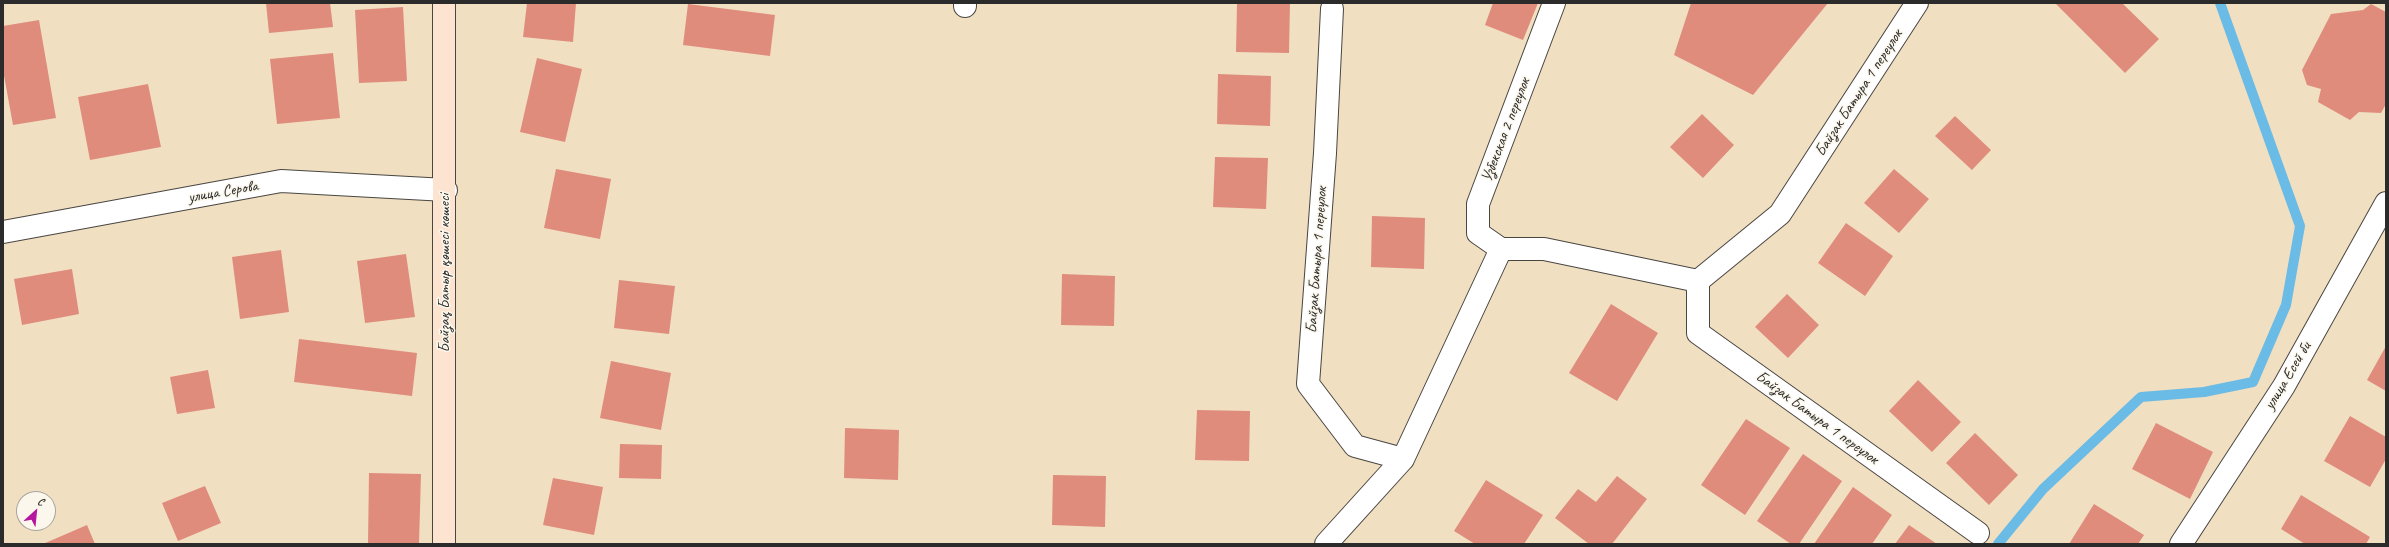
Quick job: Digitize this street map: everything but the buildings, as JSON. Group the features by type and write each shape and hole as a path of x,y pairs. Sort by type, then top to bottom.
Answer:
{"main road":[{"name":"Байзақ Батыр қөшесі көшесі","path":"444,3 446,190 444,544"}],"street":[{"name":"Узбекская 2 переулок","path":"1501,249 1478,233 1478,204 1554,3"},
{"name":"Байзак Батыра 1 переулок","path":"1917,3 1780,214 1698,281 1698,333 1978,533"},
{"name":"Байзак Батыра 1 переулок","path":"1332,8 1325,153 1308,384 1355,446 1402,459"},
{"name":"улица Серова","path":"3,232 281,181 446,190"},
{"name":"улица Есей би","path":"2181,544 2284,386 2386,203"},
{"path":"1326,544 1402,459 1501,249 1544,249 1698,281"}],"waterway":[{"path":"1998,544 2043,489 2141,397 2204,392 2253,382 2286,305 2300,226 2220,3"}]}
